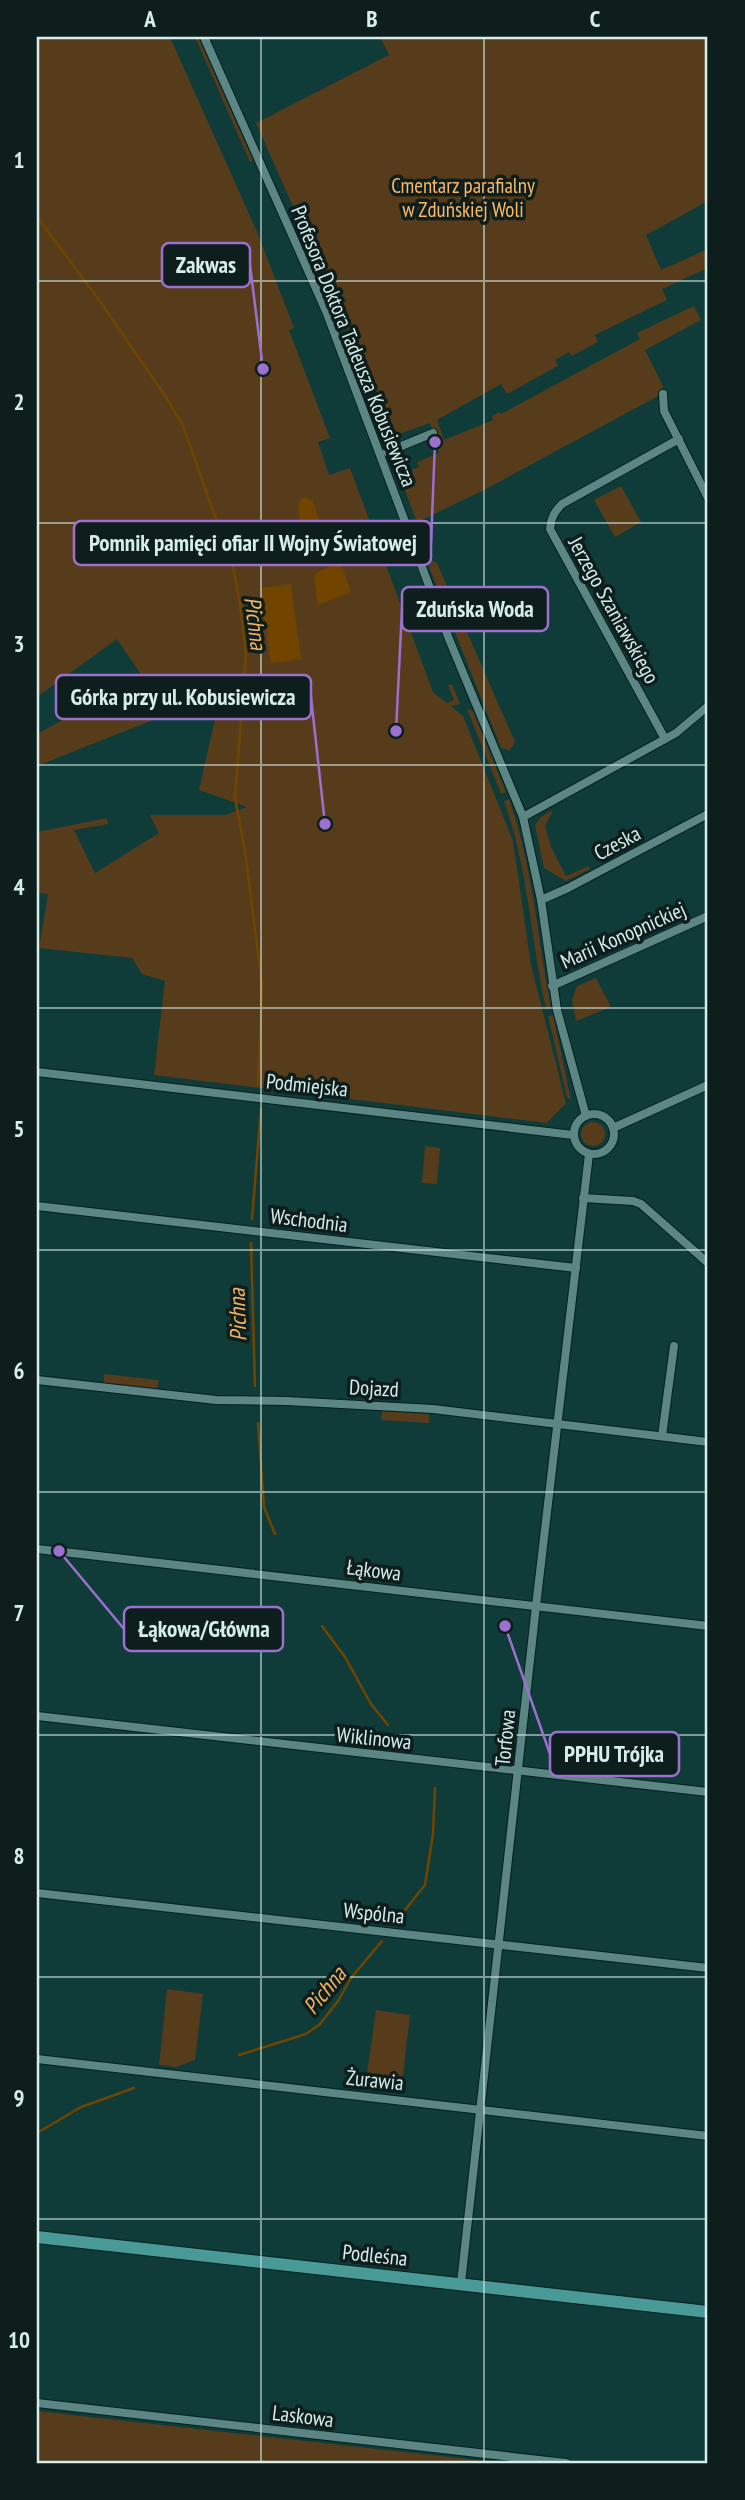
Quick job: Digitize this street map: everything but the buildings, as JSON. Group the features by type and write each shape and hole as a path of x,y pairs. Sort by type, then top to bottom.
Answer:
{"street":[{"name":"Profesora Doktora Tadeusza Kobusiewicza","path":"204,37 326,311 449,639 523,817 541,900 552,986 586,1116"},
{"path":"663,394 664,411 708,498"},
{"path":"387,452 433,433"},
{"name":"Jerzego Szaniawskiego","path":"665,739 550,530 553,515 562,504 678,439"},
{"path":"523,817 665,739 708,706"},
{"name":"Czeska","path":"541,900 708,814"},
{"name":"Marii Konopnickiej","path":"552,986 708,916"},
{"name":"Podmiejska","path":"37,1072 573,1135"},
{"path":"613,1128 708,1085"},
{"path":"592,1114 605,1117 613,1128 614,1140 607,1150 590,1154 578,1147 573,1135 577,1123 592,1114"},
{"name":"Torfowa","path":"461,2283 536,1606 590,1154"},
{"path":"583,1198 641,1204 708,1262"},
{"name":"Wschodnia","path":"37,1206 576,1268"},
{"path":"662,1436 674,1346"},
{"name":"Dojazd","path":"37,1380 216,1400 433,1409 708,1442"},
{"name":"Łąkowa","path":"37,1549 708,1626"},
{"name":"Wiklinowa","path":"37,1716 708,1792"},
{"name":"Wspólna","path":"37,1893 708,1968"},
{"name":"Żurawia","path":"37,2059 708,2136"},
{"name":"Podleśna","path":"37,2237 708,2312"},
{"name":"Laskowa","path":"37,2403 566,2463"}],"green space":[{"path":"37,37 170,37 258,234 294,328 289,330 330,438 318,442 329,475 350,468 433,692 447,703 454,700 448,685 452,684 460,704 451,706 463,716 513,841 531,965 566,1103 547,1123 154,1075 165,981 142,974 132,958 39,948 48,894 37,893 37,832 107,818 108,824 74,830 95,873 159,833 150,815 225,815 247,807 199,790 221,693 37,766 37,734 142,676 117,639 37,697"},
{"path":"195,37 198,37 253,160 250,162"},
{"name":"Cmentarz parafialny w Zduńskiej Woli","path":"380,37 708,37 708,201 646,235 661,270 708,249 708,268 662,289 667,300 595,335 598,342 572,356 569,352 555,360 558,366 507,394 501,384 437,420 444,440 493,420 492,416 499,412 501,414 640,339 637,333 694,306 701,320 645,350 663,386 660,395 484,490 417,522 399,475 419,467 417,462 439,453 430,423 385,439 389,423 256,123 389,55"},
{"path":"621,486 641,522 615,537 594,500"},
{"path":"431,560 437,563 515,742 510,750 501,748 429,567"},
{"path":"467,709 473,711 506,792 501,794"},
{"path":"509,799 524,850 534,902 551,1007 546,1009 519,852 504,801"},
{"path":"553,810 545,826 551,847 566,876 589,866 590,869 566,881 544,868 535,825 541,817"},
{"path":"596,978 611,1007 576,1021 572,1000 577,986"},
{"path":"553,1015 571,1100 567,1097 548,1016"},
{"path":"593,1122 604,1129 605,1134 598,1145 593,1146 582,1139 581,1134 588,1123"},
{"path":"425,1146 440,1148 437,1184 422,1183"},
{"path":"104,1374 159,1380 157,1389 104,1383"},
{"path":"382,1411 429,1414 429,1423 381,1420"},
{"path":"167,1989 203,1994 195,2060 176,2067 159,2065"},
{"path":"376,2010 410,2015 401,2092 365,2088"},
{"path":"37,2411 503,2463 37,2463"}],"shaded area":[{"path":"305,497 313,501 320,523 326,525 338,558 320,565 314,559 306,558 298,506 300,500"},
{"path":"340,562 351,592 318,605 314,579 316,573"},
{"path":"291,584 301,659 271,663 260,588"}],"waterway":[{"name":"Pichna","path":"37,217 99,300 183,426 233,567 246,653 235,798 245,851 262,985 258,1085"},
{"name":"Pichna","path":"252,1219 261,1109"},
{"name":"Pichna","path":"251,1243 255,1386"},
{"name":"Pichna","path":"258,1423 264,1507 275,1534"},
{"name":"Pichna","path":"322,1626 345,1657 371,1704 388,1725"},
{"name":"Pichna","path":"393,1925 425,1885 433,1834 435,1788"},
{"name":"Pichna","path":"239,2055 306,2034 320,2024 351,1978 382,1941"},
{"name":"Pichna","path":"37,2133 81,2107 134,2088"}],"place":[{"name":"Zakwas","path":"263,369"},
{"name":"Pomnik pamięci ofiar II Wojny Światowej","path":"435,442"},
{"name":"Zduńska Woda","path":"396,731"},
{"name":"Górka przy ul. Kobusiewicza","path":"325,824"},
{"name":"Łąkowa/Główna","path":"59,1551"},
{"name":"PPHU Trójka","path":"505,1626"}]}
